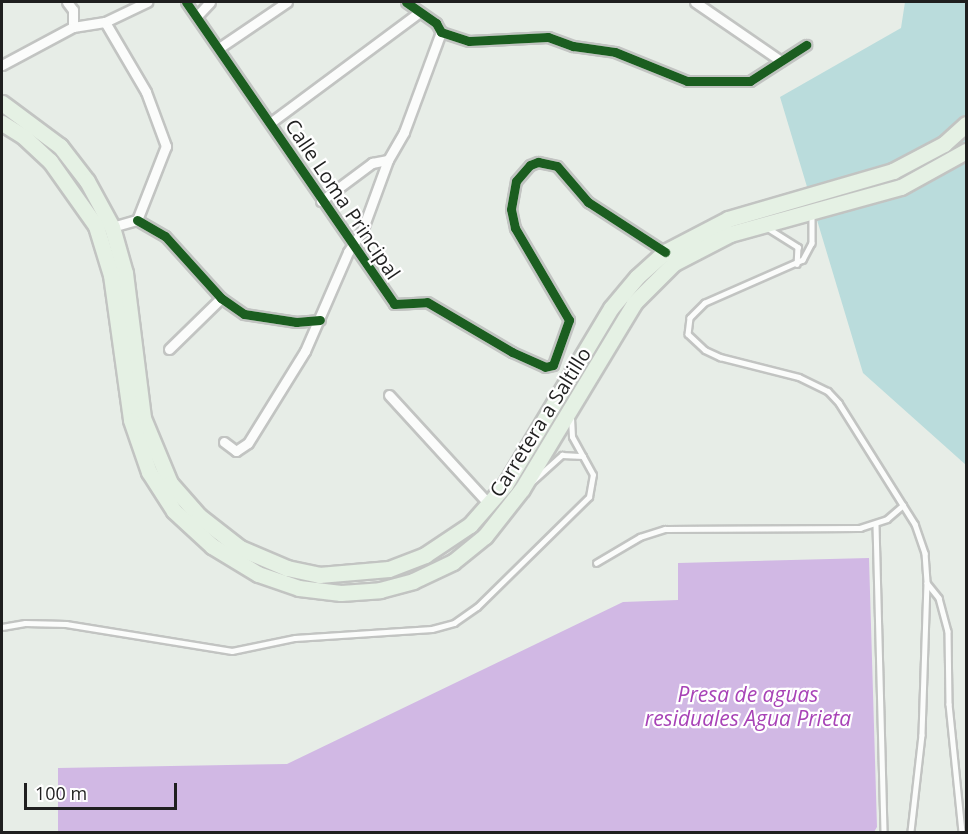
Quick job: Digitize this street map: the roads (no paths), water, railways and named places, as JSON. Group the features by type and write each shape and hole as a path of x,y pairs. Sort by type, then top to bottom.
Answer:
{"main road":[{"name":"Carretera a Saltillo","path":"2,103 60,146 87,181 112,227 125,273 138,387 153,447 184,501 221,536 262,559 300,572 360,574 389,569 425,555 457,535 489,504 518,464 611,308 637,277 665,252 728,219 893,171 934,150 966,124"},
{"name":"Carretera a Saltillo","path":"2,123 23,136 50,161 96,226 111,275 124,390 141,455 174,511 212,546 258,574 299,588 340,593 380,590 432,573 470,550 522,489 634,303 659,276 714,240 901,187 966,150"}],"street":[{"path":"67,2 74,10 73,27"},
{"path":"2,65 73,27 105,22 147,2"},
{"name":"Calle Loma Principal","path":"186,2 392,303 427,302 512,352 548,367 555,363 570,324 554,290 515,228 511,209 516,181 530,165 538,162 557,166 588,202 665,252"},
{"path":"196,16 210,2"},
{"path":"219,48 287,2"},
{"path":"406,2 418,13 436,23 441,32 474,42 548,37 581,48 615,52 687,81 743,82 781,62 806,45"},
{"path":"695,2 781,62"},
{"path":"270,123 418,13"},
{"path":"105,22 141,81 166,146 137,220"},
{"path":"224,442 239,451 253,438 320,320 352,245 362,231 388,160 404,132 441,32"},
{"path":"321,201 372,163 388,160"},
{"path":"112,227 137,220 165,236 232,308 254,317 296,322 320,320"},
{"path":"169,349 221,298"},
{"path":"389,395 489,504"}],"lane":[{"path":"812,213 812,243 803,260 727,290 705,303 690,318 688,334 705,350 720,357 799,377 828,391 839,403 921,539 927,583 922,735 911,832"},
{"path":"763,225 798,247 797,264"},
{"path":"2,627 26,623 66,624 232,651 329,634 443,627 477,607 583,505 594,482 591,467 571,432 572,403"},
{"path":"522,489 562,455 583,456"},
{"path":"596,562 640,537 665,529 876,525 903,506"},
{"path":"876,525 884,832"},
{"path":"927,583 939,598 948,631 949,704 962,832"}],"water":[{"name":"Presa de aguas residuales Agua Prieta","path":"869,558 877,827 874,832 58,832 58,768 287,764 623,602 678,600 678,563"}]}
